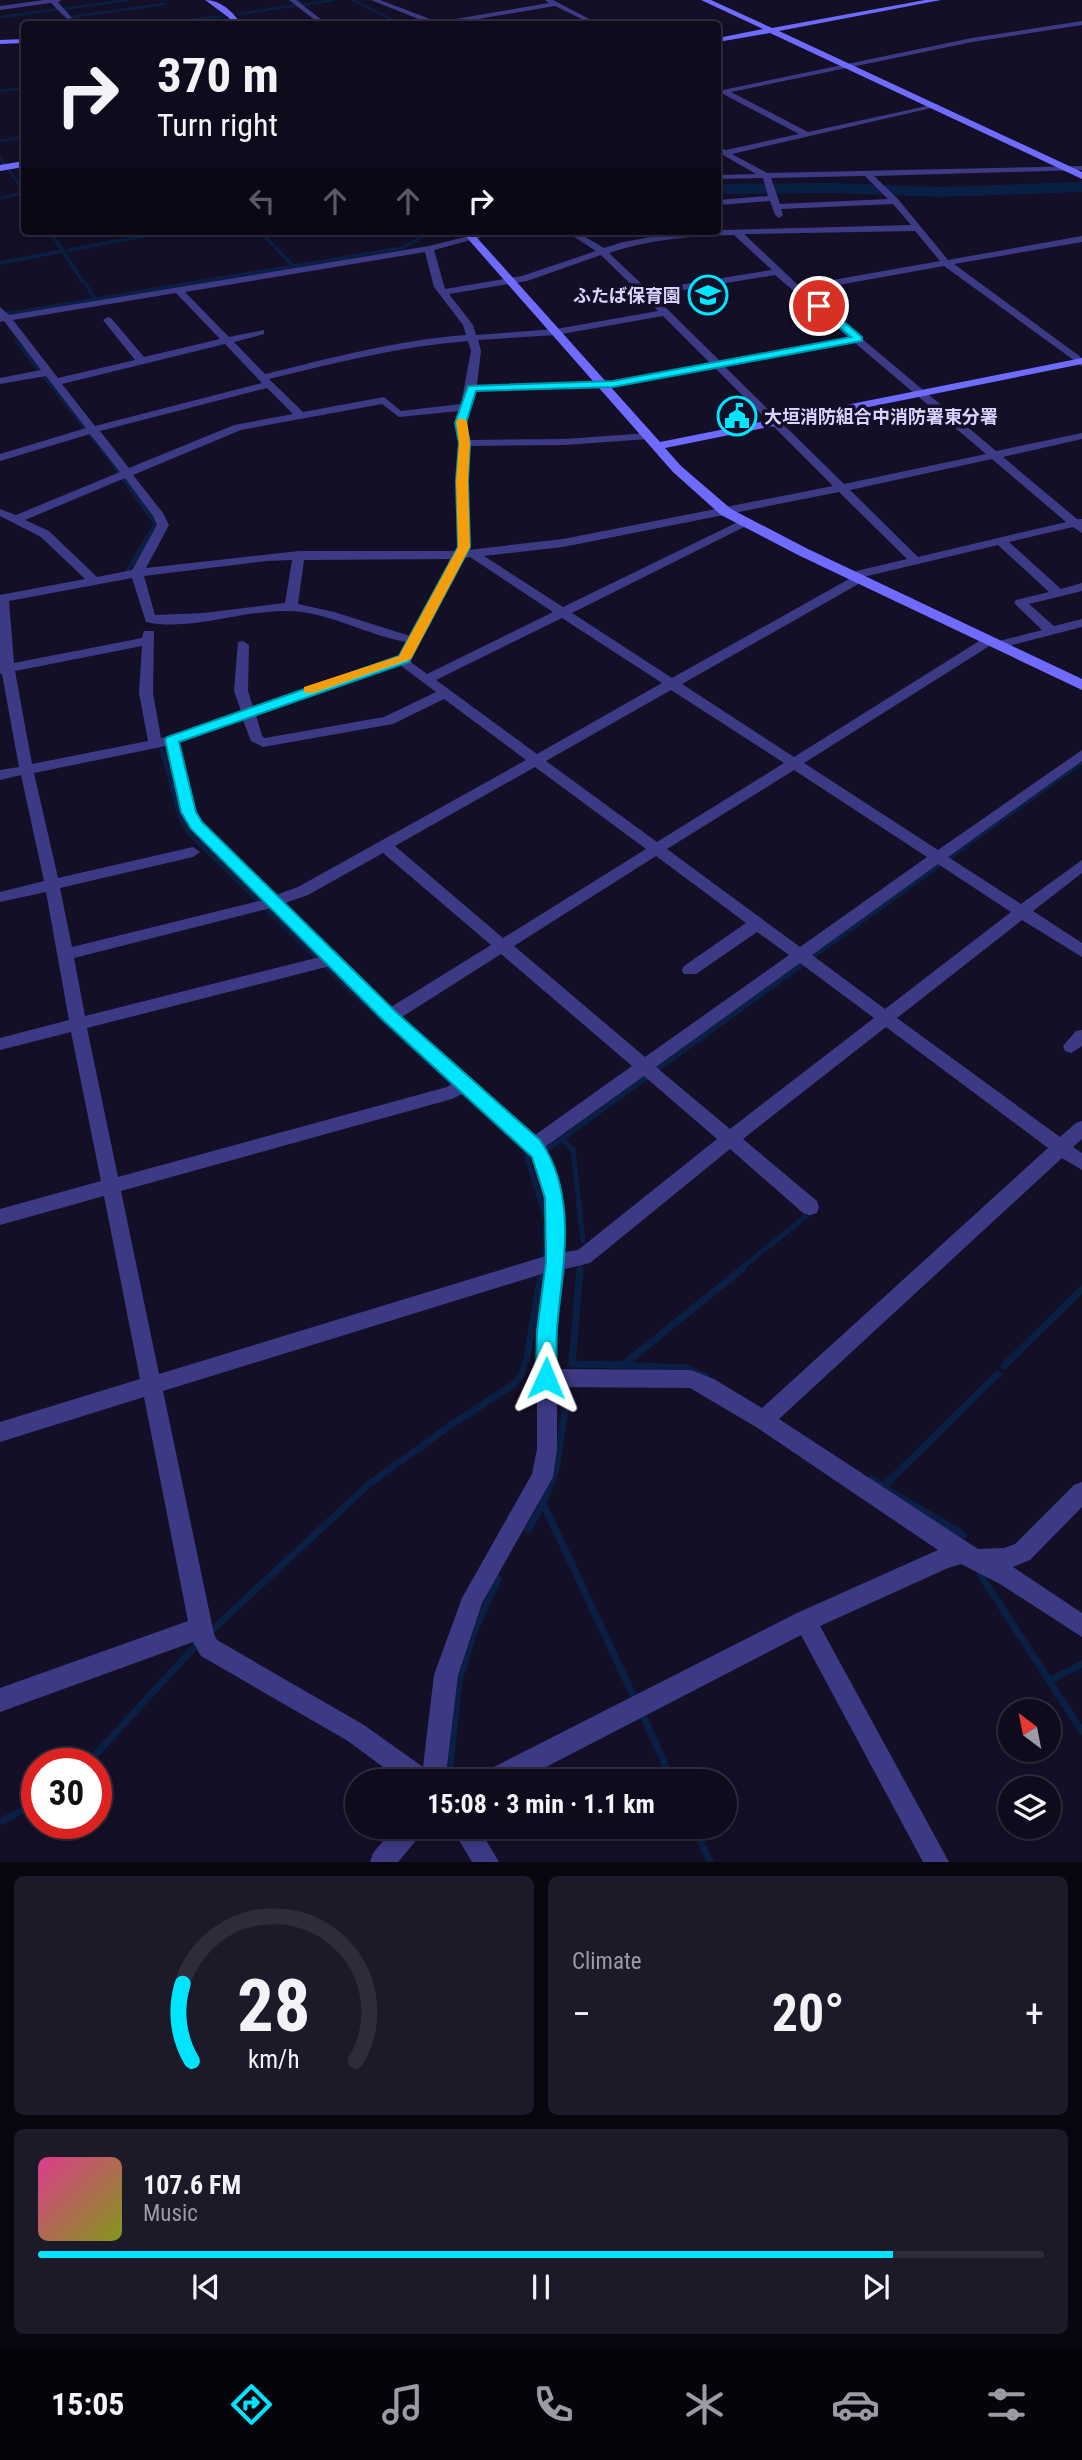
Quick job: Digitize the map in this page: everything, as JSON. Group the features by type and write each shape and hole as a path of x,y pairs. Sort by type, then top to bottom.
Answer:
{"street":[{"path":"52,0 69,18"},
{"path":"0,8 60,0"},
{"path":"209,0 231,15 235,21"},
{"path":"292,0 320,21"},
{"path":"374,0 430,21"},
{"path":"705,0 1082,176"},
{"path":"722,39 937,0"},
{"path":"453,21 553,1 590,21"},
{"path":"721,91 972,40 1082,23"},
{"path":"0,42 21,41"},
{"path":"721,92 807,135"},
{"path":"721,151 936,106"},
{"path":"721,151 766,176 785,230"},
{"path":"0,168 21,164"},
{"path":"721,177 1082,168"},
{"path":"868,174 895,201 946,263 1081,362"},
{"path":"721,203 895,201"},
{"path":"721,232 918,228"},
{"path":"735,231 777,268 777,272 1080,524"},
{"path":"2,316 429,249 469,235 653,441 692,483 726,512 1082,685"},
{"path":"576,235 603,251 915,561"},
{"path":"443,292 511,281 603,251 657,237 683,235"},
{"path":"799,289 1082,239"},
{"path":"429,249 443,292 468,325 475,351 471,388 461,423 464,443 464,547 467,554 1082,950"},
{"path":"646,293 777,272"},
{"path":"177,289 300,415"},
{"path":"0,458 361,354 441,340 556,332 665,313"},
{"path":"2,316 49,372 159,515 163,525 137,573 150,619 146,693 188,812 197,826 390,1016 534,1145 554,1198 556,1262 547,1330 547,1449 542,1477 469,1609 446,1675 435,1769"},
{"path":"108,320 142,361"},
{"path":"56,383 261,332"},
{"path":"471,388 602,384 859,339"},
{"path":"464,443 653,441 776,422 1081,362"},
{"path":"0,381 49,372"},
{"path":"17,519 238,427 384,400 399,414 466,407"},
{"path":"406,1769 356,1733 209,1647 200,1628 52,884 5,669 1,599 137,573 267,556 467,554 563,543 843,488 1082,436"},
{"path":"0,512 45,534 94,581"},
{"path":"427,679 744,523"},
{"path":"65,954 273,902 303,891 672,684 855,577 1000,540 1080,524"},
{"path":"1000,540 1058,593"},
{"path":"0,775 163,741 404,659 467,554"},
{"path":"291,607 299,555"},
{"path":"1051,631 1020,603 1082,587"},
{"path":"150,619 191,618 291,607 336,614 399,638 413,640"},
{"path":"390,1016 993,643 1082,623"},
{"path":"5,669 148,641"},
{"path":"243,645 241,691 256,738 263,743 388,721 445,693"},
{"path":"404,659 408,665 536,761 1082,1163"},
{"path":"534,1145 643,1067 804,959 1082,754"},
{"path":"384,846 810,1207"},
{"path":"0,897 193,852"},
{"path":"0,1432 556,1262 583,1257 1082,865"},
{"path":"690,970 757,924"},
{"path":"0,1044 332,960"},
{"path":"0,1217 452,1092 466,1083"},
{"path":"763,1420 1082,1128"},
{"path":"546,1378 691,1380 707,1385 1082,1626"},
{"path":"516,1769 805,1621 939,1560 970,1556 1004,1559 1022,1552 1082,1492"},
{"path":"805,1621 937,1861"},
{"path":"0,1700 200,1628"},
{"path":"382,1861 401,1839"},
{"path":"471,1839 487,1861"}],"waterway":[{"path":"63,9 127,0"},
{"path":"297,0 302,5 334,0"},
{"path":"353,0 394,21"},
{"path":"66,12 70,17 165,4"},
{"path":"239,14 297,5"},
{"path":"2,17 58,9"},
{"path":"184,21 222,16"},
{"path":"0,91 21,88"},
{"path":"0,141 21,138"},
{"path":"0,158 5,165"},
{"path":"9,170 21,188"},
{"path":"721,189 835,188 939,192 1082,187"},
{"path":"0,198 21,194"},
{"path":"53,235 63,251"},
{"path":"69,250 150,235"},
{"path":"264,235 273,245"},
{"path":"293,266 402,248 425,235"},
{"path":"276,248 293,266"},
{"path":"0,263 63,251"},
{"path":"63,251 83,282"},
{"path":"0,315 293,266"},
{"path":"85,283 95,299"},
{"path":"16,341 118,470"},
{"path":"116,468 156,524 128,570"},
{"path":"162,750 180,817"},
{"path":"1006,817 1082,762"},
{"path":"180,815 187,831 351,991 525,1150 545,1217"},
{"path":"541,1154 1008,815"},
{"path":"562,1139 573,1150 583,1241"},
{"path":"739,1270 810,1213"},
{"path":"542,1270 546,1247 545,1227"},
{"path":"209,1633 368,1485 448,1427 513,1385 522,1374 527,1357 542,1269"},
{"path":"580,1269 572,1364 623,1365"},
{"path":"623,1365 742,1269"},
{"path":"1004,1366 1082,1289"},
{"path":"623,1365 686,1368 706,1377"},
{"path":"883,1487 998,1374"},
{"path":"543,1503 556,1469 568,1391"},
{"path":"871,1479 883,1487"},
{"path":"883,1487 964,1535"},
{"path":"528,1530 543,1503"},
{"path":"543,1503 634,1697"},
{"path":"980,1574 1049,1681"},
{"path":"450,1768 459,1681 475,1629 498,1579"},
{"path":"102,1748 199,1642"},
{"path":"1049,1681 1082,1664"},
{"path":"1049,1681 1082,1731"},
{"path":"644,1718 667,1769"},
{"path":"0,1822 21,1811"},
{"path":"699,1839 710,1862"}],"slow traffic":[{"path":"309,690 404,659 464,547 464,443 461,421"}],"place":[{"name":"ふたば保育園","path":"708,295"},
{"name":"大垣消防組合中消防署東分署","path":"737,416"}],"route":[{"path":"546,1378 547,1330 556,1262 554,1198 540,1155 534,1145 390,1016 197,826 188,812 172,740 404,659 464,547 464,443 461,423 471,388 613,384 859,339 819,306"}]}
